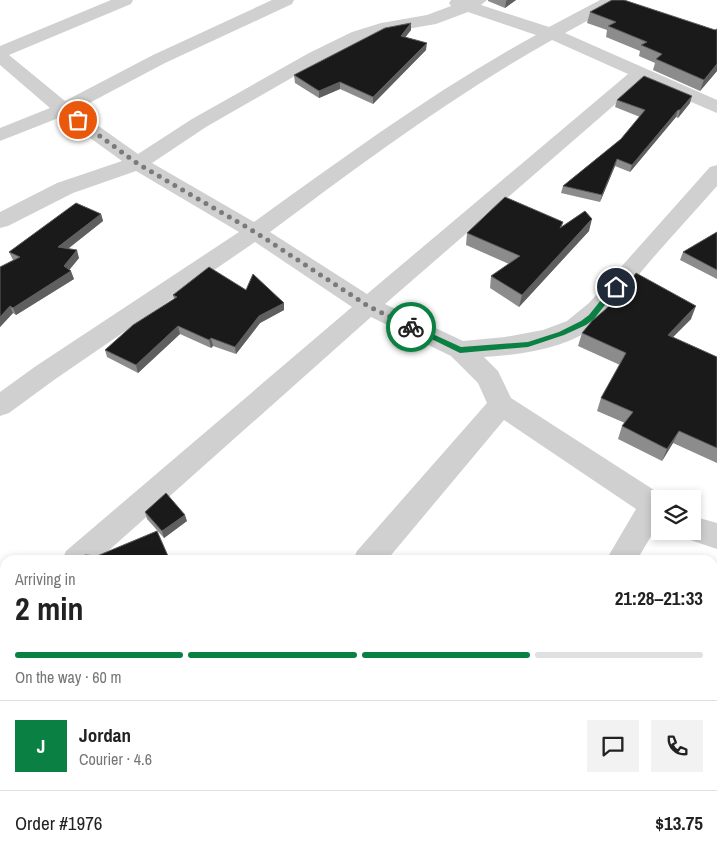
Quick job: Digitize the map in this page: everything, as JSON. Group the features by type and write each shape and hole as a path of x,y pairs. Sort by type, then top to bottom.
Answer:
{"street":[{"path":"0,52 125,0"},
{"path":"0,135 63,109 159,59 286,0"},
{"path":"0,406 45,373 255,232 389,134 501,61 612,0"},
{"path":"0,221 65,188 138,164 199,123 315,57 358,36 381,28 430,20 466,2 552,34 717,107"},
{"path":"0,56 63,109 138,164 255,232 368,306 460,350 489,378 501,405 651,503"},
{"path":"83,555 368,306 639,74"},
{"path":"460,350 528,344 562,334 592,317 628,272 710,181 717,170"},
{"path":"372,555 501,405"},
{"path":"624,555 651,516"},
{"path":"701,531 717,536"}],"building":[{"path":"612,0 624,0 715,30 717,29 717,64 704,80 656,59 662,54 641,45 647,42 608,26 616,22 590,12"},
{"path":"411,23 401,36 427,43 373,97 340,82 319,91 294,75 385,28"},
{"path":"644,76 692,96 632,165 617,159 602,195 563,186 621,139 645,110 617,100"},
{"path":"505,197 563,222 560,228 585,211 592,219 522,295 491,276 520,256 467,233"},
{"path":"76,203 101,214 58,247 77,250 64,266 71,271 13,308 10,306 0,317 0,267 20,257 9,252"},
{"path":"717,232 717,270 683,252"},
{"path":"209,267 246,290 253,274 284,303 259,316 235,347 211,338 209,340 178,326 136,365 105,350 133,325 177,297 173,295"},
{"path":"636,273 696,306 668,335 717,357 717,448 679,431 667,449 622,426 633,412 601,398 626,353 582,333 592,321 615,301"},
{"path":"166,493 185,515 162,531 145,512"},
{"path":"157,531 168,555 99,555"}],"way so far":[{"path":"78,120 138,164 255,232 368,306 411,327"}],"route":[{"path":"411,327 460,350 528,344 562,334 583,323 592,317 616,287"}]}
